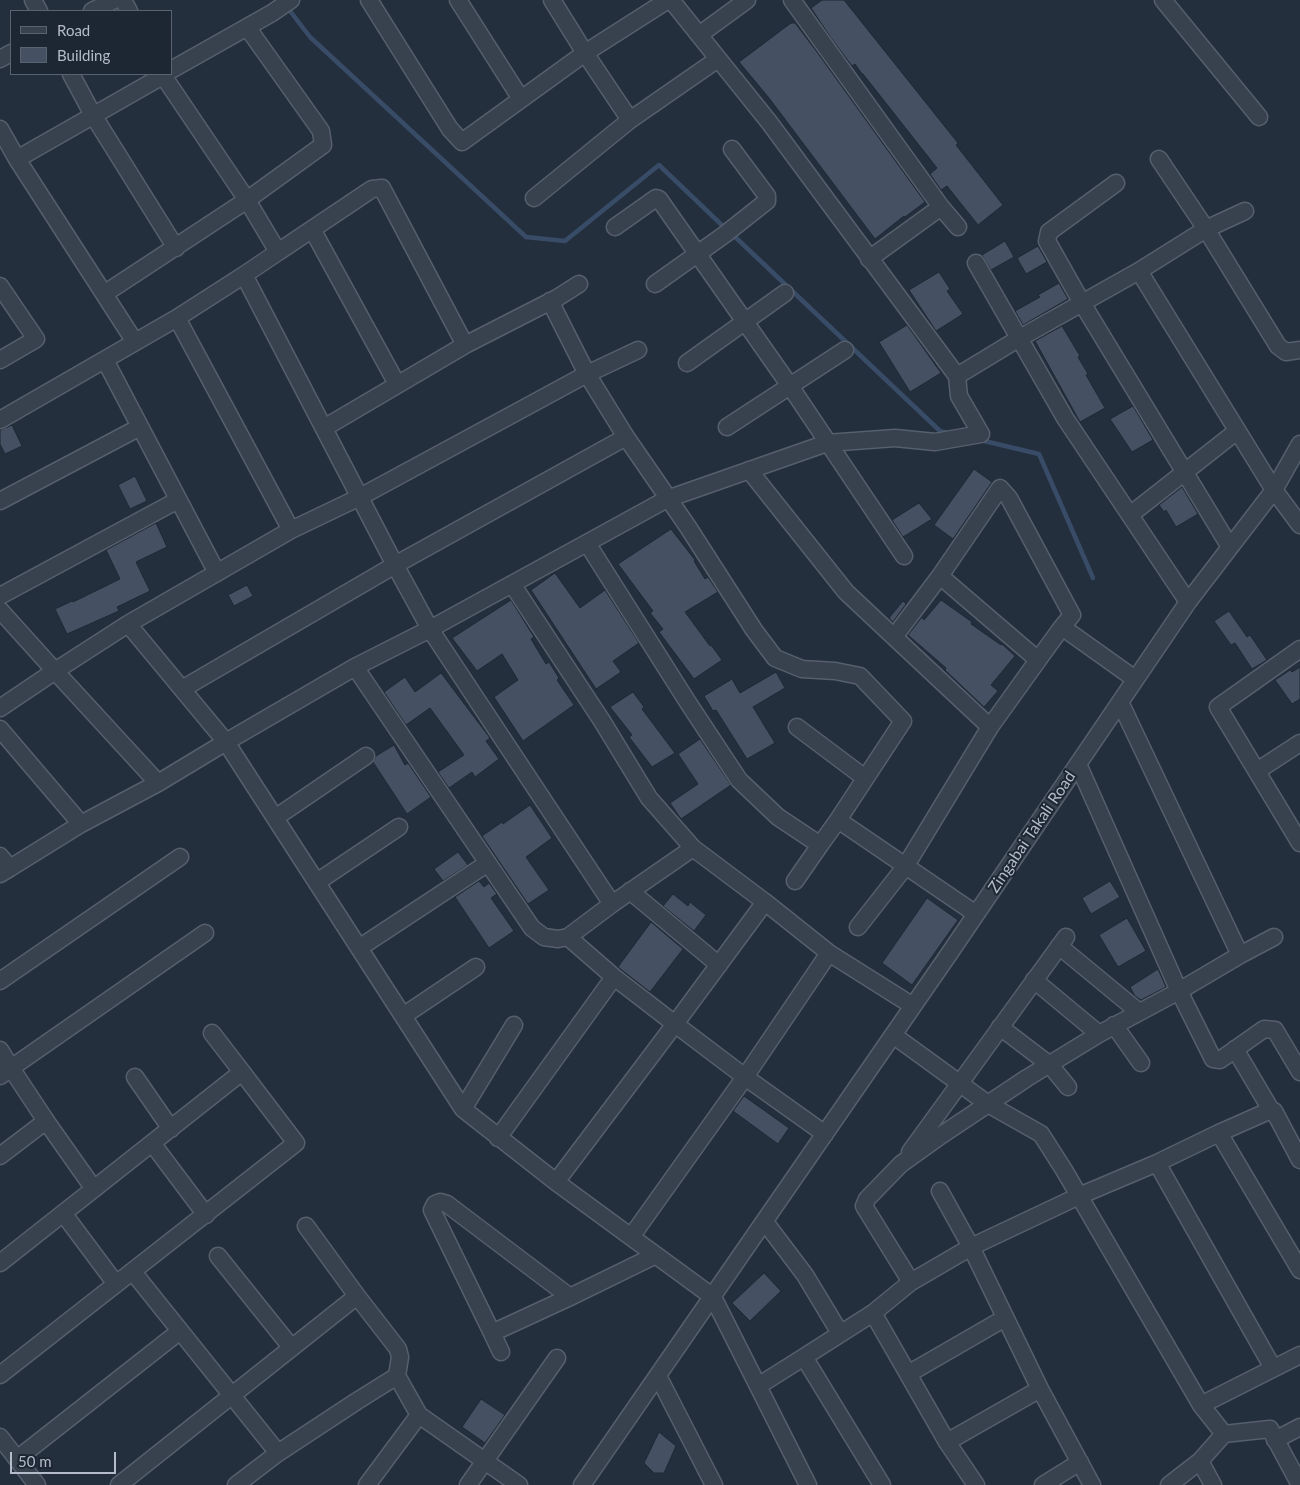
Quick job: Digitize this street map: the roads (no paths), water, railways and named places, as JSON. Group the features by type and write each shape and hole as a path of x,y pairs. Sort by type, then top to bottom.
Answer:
{"street":[{"path":"94,10 114,0"},
{"path":"172,70 272,13 290,0"},
{"path":"3,866 158,783 355,667 430,629 667,499 827,443 895,438 935,442 981,434 959,396 957,376 769,122 669,0 585,53 462,142 450,129 369,0"},
{"path":"458,0 521,100"},
{"path":"552,0 630,120"},
{"path":"699,35 747,0"},
{"path":"792,0 941,207 958,227"},
{"path":"1162,0 1259,117"},
{"path":"104,294 247,200 324,145 321,131 247,27"},
{"path":"534,198 630,120 718,59"},
{"path":"72,75 93,115 176,248"},
{"path":"17,159 163,75"},
{"path":"167,75 278,252"},
{"path":"0,129 17,159 135,342"},
{"path":"655,284 743,221 767,201 767,196 732,149"},
{"path":"1159,159 1206,229 1278,346 1286,352 1300,350"},
{"path":"1116,183 1050,232 1047,241 1184,474 1230,547"},
{"path":"0,420 177,318 244,276 372,189 382,188 465,345"},
{"path":"615,226 656,198 659,199 790,386 904,556"},
{"path":"869,259 941,207"},
{"path":"957,376 1018,339 1139,271 1206,229 1244,211"},
{"path":"312,229 397,384"},
{"path":"976,263 1065,418 1188,602"},
{"path":"1139,271 1274,490 1300,526"},
{"path":"244,276 430,629 612,904"},
{"path":"324,428 465,345 557,298 579,284"},
{"path":"0,286 36,339 0,360"},
{"path":"687,363 785,293"},
{"path":"550,301 587,374 626,437 688,527 754,630 776,658 802,669 835,671 860,676 903,721 838,820 795,881"},
{"path":"177,318 291,530"},
{"path":"0,708 128,624 291,530 360,497 587,374 638,350"},
{"path":"727,427 845,350"},
{"path":"105,360 217,573"},
{"path":"0,501 140,427"},
{"path":"1130,515 1237,431"},
{"path":"182,689 395,565 626,437"},
{"name":"Zingabai Takali Road","path":"582,1485 893,1036 1188,602 1274,490 1300,444"},
{"path":"750,470 846,592 990,727"},
{"path":"858,928 905,867 990,727 1072,615 1009,498 1000,488 940,576 894,637"},
{"path":"0,596 178,500"},
{"path":"587,543 687,701 740,780 778,817 820,845"},
{"path":"940,576 1038,660"},
{"path":"512,584 602,721 649,798 693,848 829,953 913,1006"},
{"path":"0,610 158,783"},
{"path":"128,624 226,742 463,1109 556,1182 713,1297 808,1485"},
{"path":"1062,627 1135,679"},
{"path":"1298,835 1218,707 1300,649"},
{"path":"355,667 532,928 544,937 558,939 568,937 630,891 693,848"},
{"path":"1120,702 1240,955"},
{"path":"797,727 865,778"},
{"path":"0,729 81,824"},
{"path":"1257,771 1300,743"},
{"path":"275,818 366,756"},
{"path":"1078,764 1179,991 1213,1059 1220,1060 1264,1029 1275,1030 1300,1072"},
{"path":"838,820 976,914"},
{"path":"316,882 400,826"},
{"path":"0,981 180,858"},
{"path":"359,948 488,863"},
{"path":"630,891 719,965"},
{"path":"556,1182 765,902"},
{"path":"6,1072 205,933"},
{"path":"568,937 614,977 675,1024 825,1134"},
{"path":"901,1164 988,1104 1099,1034 1274,937"},
{"path":"911,1282 864,1206 867,1199 901,1164 1063,942 1139,1012"},
{"path":"631,1237 745,1077 829,953"},
{"path":"403,1016 476,967"},
{"path":"498,1138 614,977"},
{"path":"1034,980 1099,1034"},
{"path":"463,1109 514,1025"},
{"path":"1114,1026 1141,1063"},
{"path":"1000,1027 1050,1065 1068,1087"},
{"path":"3,1366 133,1272 296,1144 212,1033"},
{"path":"893,1036 988,1104 1041,1134 1064,1170 1201,1405 1224,1434"},
{"path":"1235,1049 1271,1110 1274,1111 1300,1160"},
{"path":"0,1050 6,1072 46,1121 94,1189"},
{"path":"0,1263 242,1072"},
{"path":"135,1077 171,1129"},
{"path":"758,1386 873,1313 911,1282 971,1247 1079,1196 1157,1163 1220,1132 1271,1110"},
{"path":"0,1156 46,1121"},
{"path":"1220,1132 1300,1270"},
{"path":"152,1143 206,1215"},
{"path":"1157,1163 1273,1368"},
{"path":"940,1191 971,1247 1040,1389 1092,1485"},
{"path":"501,1352 432,1210 435,1204 440,1202 447,1204 570,1297"},
{"path":"63,1214 116,1284"},
{"path":"765,1222 805,1275 840,1333"},
{"path":"306,1226 356,1296 398,1348 400,1357 397,1376 418,1415 486,1460 519,1485"},
{"path":"492,1333 656,1255"},
{"path":"218,1256 291,1347"},
{"path":"133,1272 278,1453"},
{"path":"119,1485 356,1296"},
{"path":"873,1313 947,1442 976,1485"},
{"path":"908,1374 1005,1318"},
{"path":"17,1459 180,1331"},
{"path":"1201,1405 1300,1355"},
{"path":"804,1357 882,1485"},
{"path":"468,1485 556,1358"},
{"path":"236,1485 278,1453 397,1376"},
{"path":"658,1376 714,1485"},
{"path":"947,1442 1040,1389"},
{"path":"367,1485 418,1415"},
{"path":"1275,1440 1300,1427"},
{"path":"1169,1485 1200,1461 1224,1434 1270,1429 1300,1485"},
{"path":"0,1437 37,1485"},
{"path":"1200,1461 1213,1485"},
{"path":"1043,1485 1080,1462"}],"waterway":[{"path":"287,7 310,37 526,237 565,241 659,165 726,229"},
{"path":"732,234 940,431 948,433"},
{"path":"980,440 1039,454 1093,578"}]}
